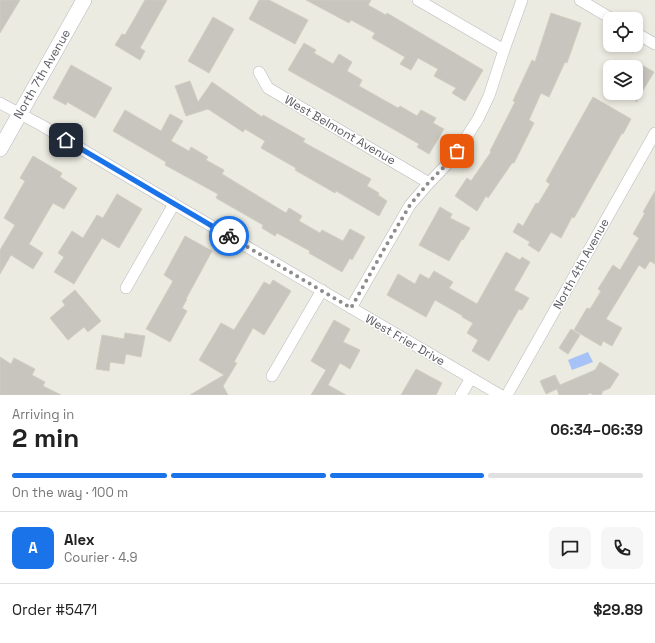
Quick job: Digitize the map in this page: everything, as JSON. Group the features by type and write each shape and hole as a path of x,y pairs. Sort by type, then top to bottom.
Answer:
{"main road":[{"name":"North 7th Avenue","path":"0,149 84,0"}],"street":[{"path":"418,0 504,50"},
{"path":"351,308 410,205 429,182 450,161 478,119 489,96 522,0"},
{"path":"580,0 603,14"},
{"path":"643,37 655,44"},
{"name":"West Belmont Avenue","path":"259,72 268,88 429,182"},
{"name":"West Frier Drive","path":"0,103 41,125 500,395"},
{"name":"North 4th Avenue","path":"507,395 655,133"},
{"path":"126,288 174,204"},
{"path":"272,376 322,290"},
{"path":"461,395 471,378"}],"water":[{"path":"588,352 593,362 572,370 568,360"}],"building":[{"path":"0,0 20,0 0,33"},
{"path":"145,0 167,0 140,48 145,51 140,60 115,45 122,34 125,35"},
{"path":"259,0 269,0 308,20 295,44 249,19"},
{"path":"306,0 371,0 368,5 386,15 387,13 483,70 465,101 452,93 456,88 434,76 438,69 418,58 411,70 400,64 405,57 372,38 375,33 351,20 349,23"},
{"path":"551,13 581,23 567,63 565,62 549,97 541,93 529,120 534,123 514,163 512,163 488,198 486,196 477,211 455,196 467,178 471,181 491,152 490,151 515,102 513,101 532,60 535,62"},
{"path":"213,17 234,29 209,73 188,61"},
{"path":"304,43 316,50 314,53 333,64 339,54 352,62 347,71 362,80 359,86 398,108 400,106 417,116 421,110 436,118 433,123 444,129 429,154 417,147 419,144 288,70"},
{"path":"71,65 112,88 95,118 67,102 66,105 53,98"},
{"path":"643,66 654,72 643,90"},
{"path":"190,81 198,102 212,82 262,117 263,115 305,139 303,142 371,179 367,186 379,193 378,195 387,201 379,216 336,191 335,193 295,170 296,168 261,148 265,141 245,129 243,132 208,109 186,116 175,86"},
{"path":"593,97 631,119 561,238 551,232 539,252 528,245 530,242 513,232 518,223 523,226 536,203 538,204 550,184 546,181"},
{"path":"125,110 161,131 170,114 183,121 171,141 189,151 191,147 208,157 206,160 224,170 222,174 286,213 289,208 302,216 299,221 320,233 322,230 343,241 350,229 365,237 352,260 350,258 342,272 309,253 310,251 277,233 275,236 262,228 263,225 216,198 218,194 165,165 166,162 113,131"},
{"path":"33,156 62,173 60,177 77,188 64,209 53,203 29,244 43,253 33,269 11,255 0,274 0,250 15,225 4,218 25,181 20,178"},
{"path":"655,191 655,264 650,261 645,269 639,265 606,319 622,328 612,346 603,341 601,346 574,330 587,308 590,309 601,291 598,289 613,265 620,270 639,238 633,234"},
{"path":"117,194 142,209 119,248 102,238 74,284 54,272 64,257 58,253 72,231 83,238 97,215 103,218"},
{"path":"440,207 452,214 450,218 470,228 449,261 419,245"},
{"path":"185,236 212,251 186,299 182,308 187,311 170,342 146,329 173,281 164,275"},
{"path":"506,252 520,260 522,257 530,262 514,290 529,298 522,310 519,309 489,361 472,351 478,340 467,333 473,323 462,317 463,316 435,300 426,317 387,295 398,274 415,284 420,274 429,279 434,271 453,282 449,288 477,304"},
{"path":"273,280 291,291 264,335 253,328 234,362 237,363 223,386 228,395 190,395 224,375 199,360 221,323 234,330 264,282 270,285"},
{"path":"75,290 101,321 88,332 84,327 68,340 50,318 65,305 62,301"},
{"path":"334,320 350,329 343,342 360,350 350,369 340,363 328,385 346,395 311,395 326,370 311,361"},
{"path":"571,329 580,335 568,354 559,348"},
{"path":"125,333 145,336 141,357 126,354 124,364 110,362 109,371 96,369 102,335 124,339"},
{"path":"0,357 11,364 14,358 35,369 32,375 45,382 43,386 61,395 0,395"},
{"path":"600,362 619,374 610,388 603,391 601,395 593,395 590,393 587,395 559,395 557,389 546,394 540,381 555,375 560,385 595,370"},
{"path":"416,369 442,383 436,395 401,395"}],"way so far":[{"path":"229,236 351,308 410,205 429,182 450,161 457,151"}],"route":[{"path":"66,140 229,236"}]}
